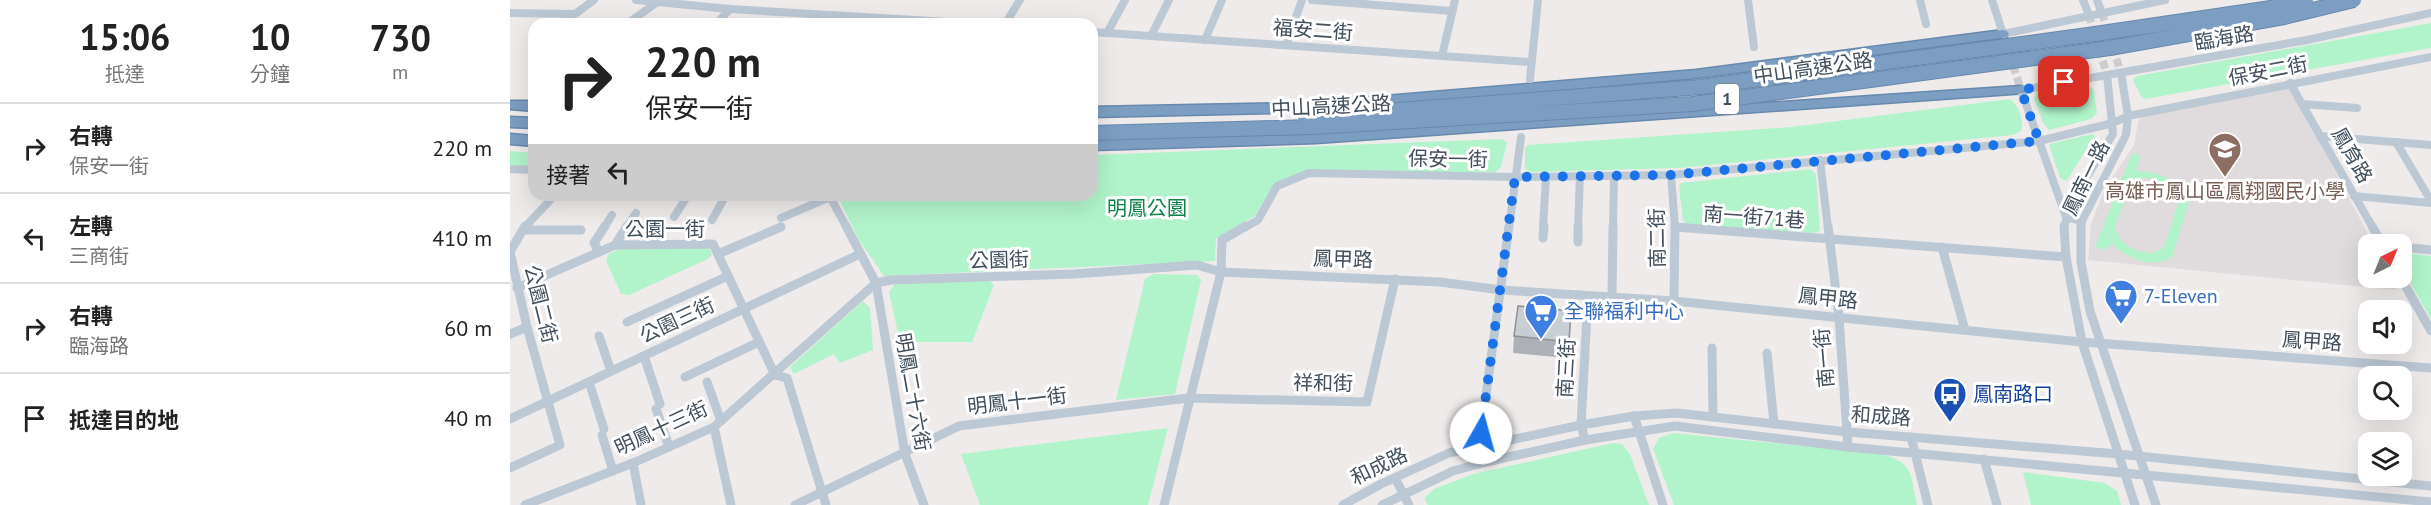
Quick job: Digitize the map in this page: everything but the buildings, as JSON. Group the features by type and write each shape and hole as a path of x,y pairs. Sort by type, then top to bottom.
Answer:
{"highway":[{"name":"中山高速公路","path":"1098,123 1310,117 1701,87 2095,34 2271,8 2306,0"},
{"name":"中山高速公路","path":"1098,133 1312,127 1692,104 2110,48 2283,17 2354,0"},
{"path":"1302,107 1696,74 2003,34"},
{"path":"1098,145 1316,138 2021,90"},
{"path":"1098,112 1302,107 1548,92 1649,91"},
{"path":"510,104 528,105"},
{"path":"1316,138 1590,116 1635,108"},
{"path":"510,114 528,114"},
{"path":"510,122 528,123"},
{"path":"510,137 528,138"}],"street":[{"path":"510,13 575,14 594,0"},
{"path":"636,0 866,18"},
{"path":"1009,18 1020,0"},
{"path":"1107,33 1125,0"},
{"path":"1151,36 1169,0"},
{"path":"1205,39 1222,0"},
{"path":"1286,45 1302,0"},
{"path":"1312,0 1452,10"},
{"path":"1442,56 1455,0"},
{"path":"1530,79 1538,0"},
{"path":"1748,0 1754,47"},
{"path":"1920,0 1926,24"},
{"path":"1992,0 2003,34 2165,0"},
{"path":"2083,0 2089,15"},
{"path":"2097,0 2102,13"},
{"path":"635,18 659,1"},
{"path":"722,18 730,9"},
{"name":"臨海路","path":"2021,90 2307,40 2431,13"},
{"name":"福安二街","path":"1098,32 1531,62"},
{"name":"保安二街","path":"2113,123 2128,116 2431,57"},
{"name":"鳳南一路","path":"2121,73 2128,116 2126,135 2082,221 2080,231 2082,268 2100,344 2156,505"},
{"name":"鳳南一路","path":"2107,75 2113,123 2108,144 2071,203 2064,228 2066,256 2082,342 2135,505"},
{"name":"鳳育路","path":"2290,83 2376,234"},
{"path":"2021,90 2066,217 2082,221"},
{"path":"2302,104 2357,108"},
{"name":"保安一街","path":"1164,505 1188,398 1221,272 1222,240 1258,220 1277,186 1309,173 1515,177 1671,175 2039,141 2113,123"},
{"path":"2320,136 2431,145"},
{"path":"1486,462 1479,447 1521,137"},
{"path":"2396,142 2431,202"},
{"name":"南一街","path":"1820,160 1839,317 1848,447"},
{"path":"510,169 528,170"},
{"name":"南二街","path":"1671,175 1675,227 1674,301"},
{"path":"1543,238 1546,176"},
{"path":"1578,242 1580,176"},
{"path":"1612,298 1614,176"},
{"path":"2354,196 2431,202"},
{"name":"公園二街","path":"510,468 560,445 521,301 512,278 510,257 511,247 550,201"},
{"path":"674,217 684,201"},
{"path":"712,220 723,201"},
{"path":"718,254 821,201"},
{"path":"833,201 876,283"},
{"path":"615,245 636,213"},
{"path":"599,252 594,243 612,214"},
{"name":"南一街71巷","path":"1675,227 2066,256"},
{"path":"523,230 581,230"},
{"name":"公園一街","path":"517,288 615,245 712,244 775,375 787,378 822,492"},
{"path":"1942,247 1965,330"},
{"path":"2412,248 2431,250"},
{"name":"公園三街","path":"510,419 860,254"},
{"name":"公園街","path":"876,283 891,280 1074,274 1197,265 1221,272"},
{"name":"鳳甲路","path":"1221,272 1395,279 1501,290 1674,301 2100,344 2431,368"},
{"path":"627,322 728,276"},
{"name":"祥和街","path":"1188,398 1367,402 1395,279"},
{"name":"明鳳十三街","path":"525,505 544,501 717,424 775,375 876,283"},
{"name":"明鳳二十六街","path":"876,283 904,454 924,505"},
{"path":"2407,288 2431,331"},
{"name":"南三街","path":"1585,440 1581,425 1588,296"},
{"path":"510,306 521,301"},
{"path":"510,334 527,327"},
{"path":"599,336 611,371"},
{"path":"685,377 759,342"},
{"path":"1712,348 1713,417"},
{"path":"1767,353 1774,424"},
{"path":"644,356 669,447"},
{"path":"589,382 613,471"},
{"path":"707,382 731,505"},
{"name":"明鳳十一街","path":"795,505 959,426 1188,398"},
{"name":"和成路","path":"1343,505 1395,477 1449,453 1581,425 1634,416 1677,413 1848,432 2118,454 2431,486"},
{"path":"1634,416 1663,505"},
{"name":"和成路","path":"1382,505 1453,471 1486,462 1585,440 1675,426 1848,447 2431,502"},
{"path":"1911,437 1929,505"},
{"path":"1984,459 1997,505"},
{"path":"633,463 640,505"},
{"path":"1395,477 1409,505"},
{"path":"822,492 826,505"}],"shaded area":[{"name":"高雄市鳳山區鳳翔國民小學","path":"2291,85 2368,234 2358,234 2358,286 2088,260 2091,224 2104,190 2134,145 2138,122 2144,113"}],"green space":[{"path":"2431,23 2431,48 2145,99 2133,80 2137,76"},
{"path":"2086,84 2094,90 2097,113 2091,119 2049,130 2043,123 2034,98 2037,92"},
{"path":"2010,99 2018,109 2022,123 2021,131 2013,135 1680,168 1530,172 1525,168 1525,148 1528,145 1791,127"},
{"path":"2092,134 2095,136 2067,180 2063,180 2060,177 2050,144"},
{"name":"明鳳公園","path":"1502,139 1507,143 1501,167 1495,172 1299,173 1274,186 1255,216 1216,239 1215,261 884,276 859,240 840,201 1098,201 1098,155"},
{"path":"510,151 528,152 528,169 510,168"},
{"path":"2132,153 2141,156 2136,171 2167,177 2180,185 2190,198 2173,256 2166,260 2140,261 2111,243 2107,250 2095,247","holes":["2144,178 2160,181 2170,187 2179,200 2164,247 2153,253 2129,247 2120,239 2115,227 2131,182"]},
{"path":"1810,169 1816,174 1820,231 1813,233 1687,225 1683,220 1679,187 1681,183"},
{"path":"703,247 710,250 712,255 708,259 629,295 621,294 606,261 609,254 621,248"},
{"path":"2412,254 2431,256 2431,319 2412,286"},
{"path":"1153,274 1197,275 1201,280 1175,394 1116,400 1145,279"},
{"path":"988,280 994,285 972,342 900,342 889,292 896,283"},
{"path":"863,301 870,308 873,350 840,363 834,354 794,374 790,367"},
{"path":"1168,428 1148,505 980,505 961,454"},
{"path":"1673,433 1881,454 1900,461 1909,471 1917,505 1674,505 1653,449 1659,438"},
{"path":"1613,443 1622,444 1630,454 1649,505 1428,505 1424,498 1434,489 1473,474"},
{"path":"2023,472 2105,483 2117,491 2121,505 2031,505"}],"tunnel":[{"path":"2102,13 2121,73"},
{"path":"2089,15 2107,75"},
{"path":"2006,43 2021,90"}],"place":[{"name":"高雄市鳳山區鳳翔國民小學","path":"2225,178"},
{"name":"7-Eleven","path":"2121,325"},
{"name":"全聯福利中心","path":"1541,340"},
{"name":"鳳南路口","path":"1950,423"}],"route":[{"path":"1481,433 1515,177 1671,175 2039,141 2021,90 2064,82"}]}
